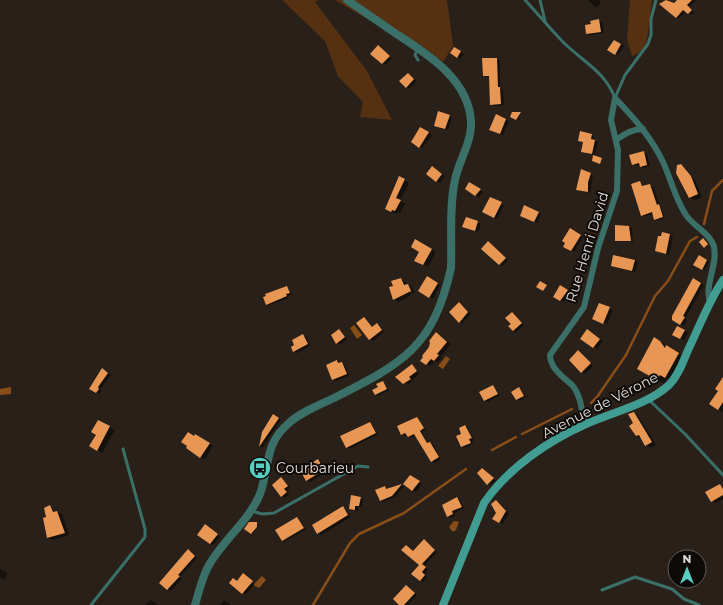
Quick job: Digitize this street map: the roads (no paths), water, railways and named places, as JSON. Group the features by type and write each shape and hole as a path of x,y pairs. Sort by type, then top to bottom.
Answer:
{"main road":[{"name":"Avenue de Vérone","path":"443,605 473,527 484,503 494,489 530,456 586,424 647,398 668,386 677,374 710,302 723,280"}],"street":[{"path":"195,605 209,565 250,510 260,493 271,446 285,426 295,418 389,369 410,353 427,331 442,303 451,268 454,182 470,139 472,122 469,106 458,84 445,69 418,48 348,0"},
{"path":"615,98 650,138 663,162 681,208 686,216 709,239 714,248 708,295 710,302"},
{"name":"Rue Henri David","path":"586,424 576,391 556,370 550,360 550,355 584,307 598,248 618,191 618,150 611,120 615,98"},
{"path":"616,140 631,131 643,129"}],"lane":[{"path":"525,0 566,45 601,73 608,82 615,98"},
{"path":"540,0 546,22"},
{"path":"615,98 625,75 648,44 651,35 651,19 656,0"},
{"path":"418,48 415,55 418,60"},
{"path":"647,398 685,434 723,475"},
{"path":"91,605 144,537 145,529 137,497 127,469 123,449"},
{"path":"250,510 262,514 274,513 358,466 368,467"},
{"path":"602,590 635,577 672,589 684,599 699,605"}],"waterway":[{"path":"704,224 712,191 723,180"},
{"path":"591,403 597,397 626,355 655,296 668,281 690,241 697,237"},
{"path":"522,434 572,409"},
{"path":"492,450 516,437"},
{"path":"313,605 350,543 359,534 404,513 466,469"}],"place":[{"name":"Courbarieu","path":"260,468"}]}
